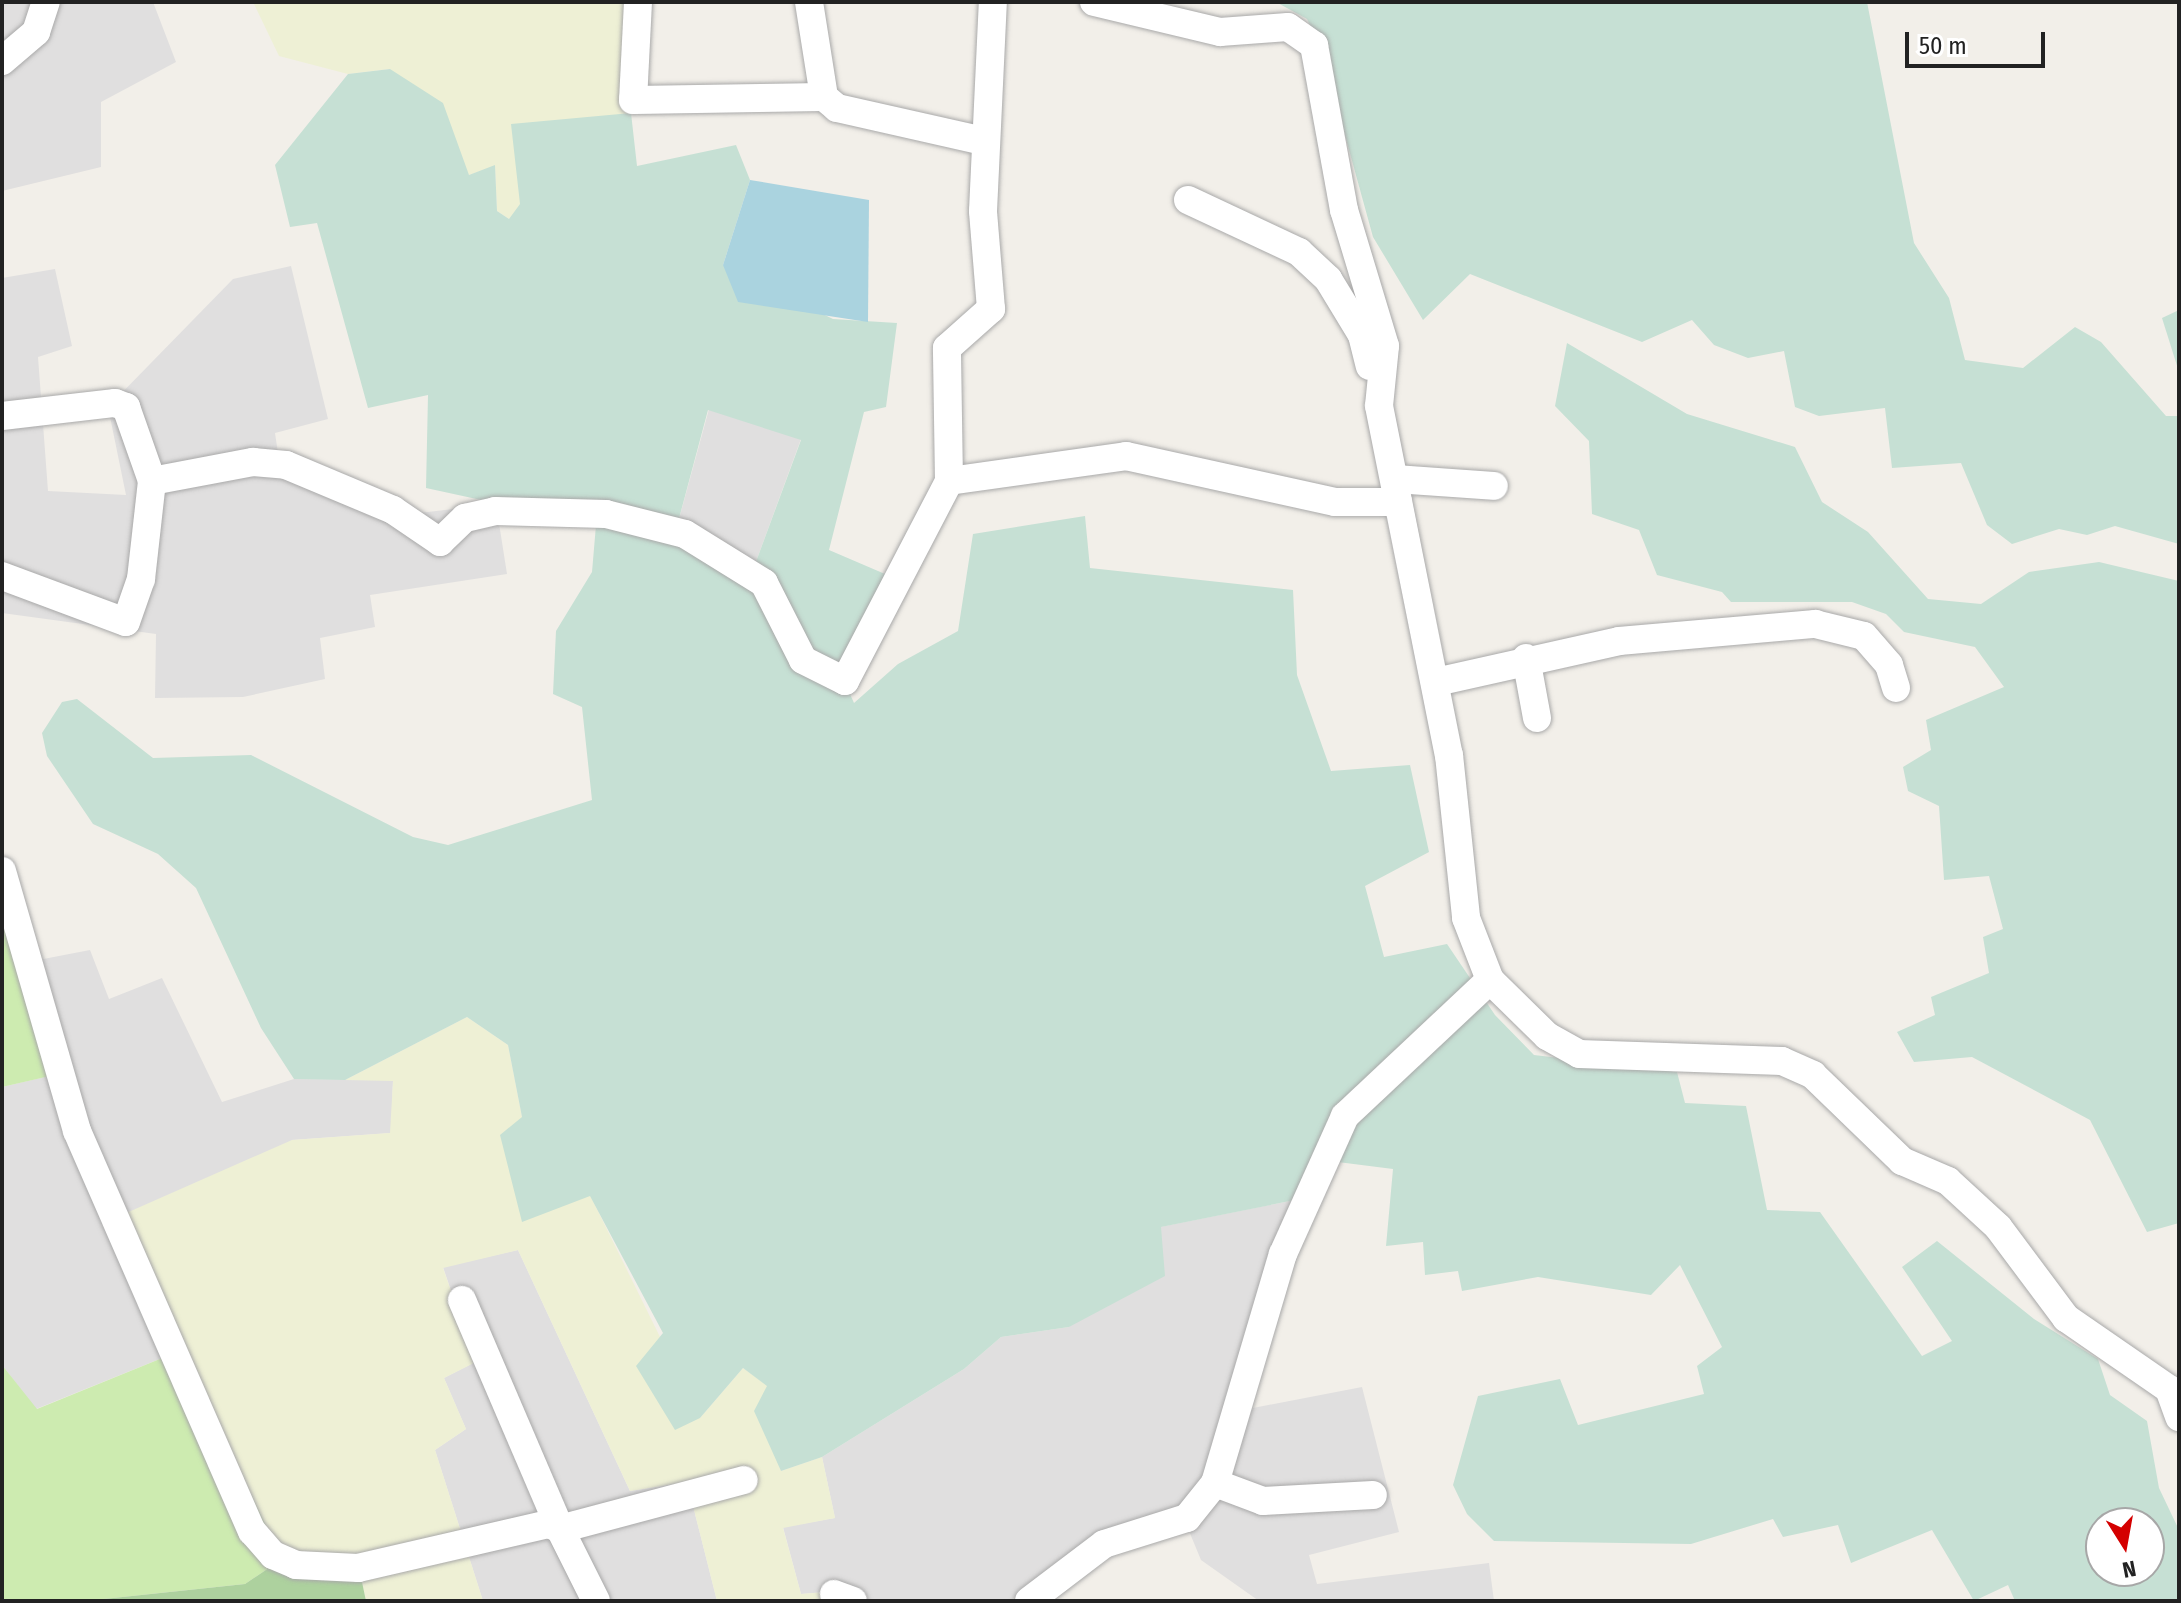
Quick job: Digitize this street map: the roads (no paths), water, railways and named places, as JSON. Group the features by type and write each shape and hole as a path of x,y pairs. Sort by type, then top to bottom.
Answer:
{"street":[{"path":"2,61 36,32 46,2"},
{"path":"638,2 633,100 824,97"},
{"path":"809,2 824,97 837,108 984,141"},
{"path":"152,481 253,462 286,465 393,510 440,542 465,518 495,511 606,514 685,534 764,583 803,660 845,681 949,481 947,348 991,309 984,141 993,2"},
{"path":"1094,2 1220,32 1288,27 1314,45 1344,210 1385,346 1379,406"},
{"path":"1188,200 1299,252 1328,279 1362,335 1436,682 1466,918 1490,980 1547,1036 1579,1054 1782,1061 1813,1075 1891,1152 1948,1181 1998,1227 2066,1318 2169,1389 2179,1417"},
{"path":"2,416 126,407 152,481 141,579 126,622 2,576"},
{"path":"949,481 1126,456 1335,502 1396,491 1494,486"},
{"path":"1436,682 1526,658 1681,634 1815,624 1864,636 1889,665 1896,688"},
{"path":"1526,658 1537,718"},
{"path":"2,871 77,1131 252,1531 273,1555 320,1569 418,1558 538,1525 560,1529 744,1480"},
{"path":"1029,1601 1104,1544 1187,1518 1215,1483 1283,1254 1345,1116 1490,980"},
{"path":"462,1300 560,1529 596,1601"},
{"path":"1215,1483 1263,1501 1373,1495"}],"water":[{"path":"750,180 869,200 868,322 738,302 723,265"}]}
